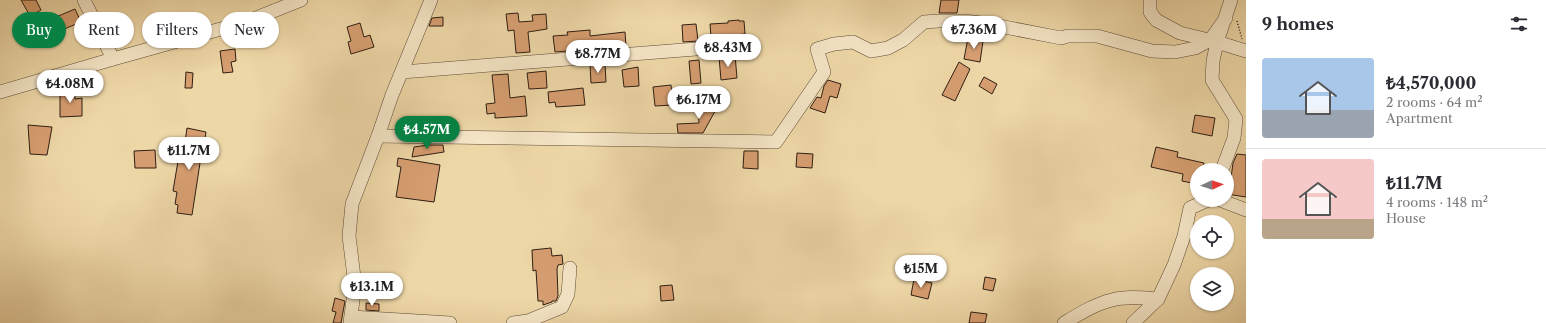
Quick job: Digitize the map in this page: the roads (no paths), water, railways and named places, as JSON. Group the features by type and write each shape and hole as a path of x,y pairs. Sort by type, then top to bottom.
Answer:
{"street":[{"path":"84,0 113,59"},
{"path":"0,92 246,22 301,0"},
{"path":"431,0 352,204 349,236 355,285 350,320 450,323"},
{"path":"1159,0 1150,6 1156,20 1180,33 1214,41 1246,51"},
{"path":"1225,163 1234,138 1236,119 1212,80 1214,41 1230,17 1231,0"},
{"path":"378,136 776,142 824,72 817,48 853,42 871,51 888,48 903,40 924,22 964,21 989,24 1061,38 1068,36 1097,36 1152,51 1175,52 1195,48 1214,41"},
{"path":"402,72 747,45"},
{"path":"1234,205 1246,210"},
{"path":"1133,323 1158,299 1174,265 1184,236 1190,208 1192,207"},
{"path":"513,323 528,321 562,307 568,294 570,268"},
{"path":"1064,323 1084,311 1112,300 1136,298 1158,299"}]}
